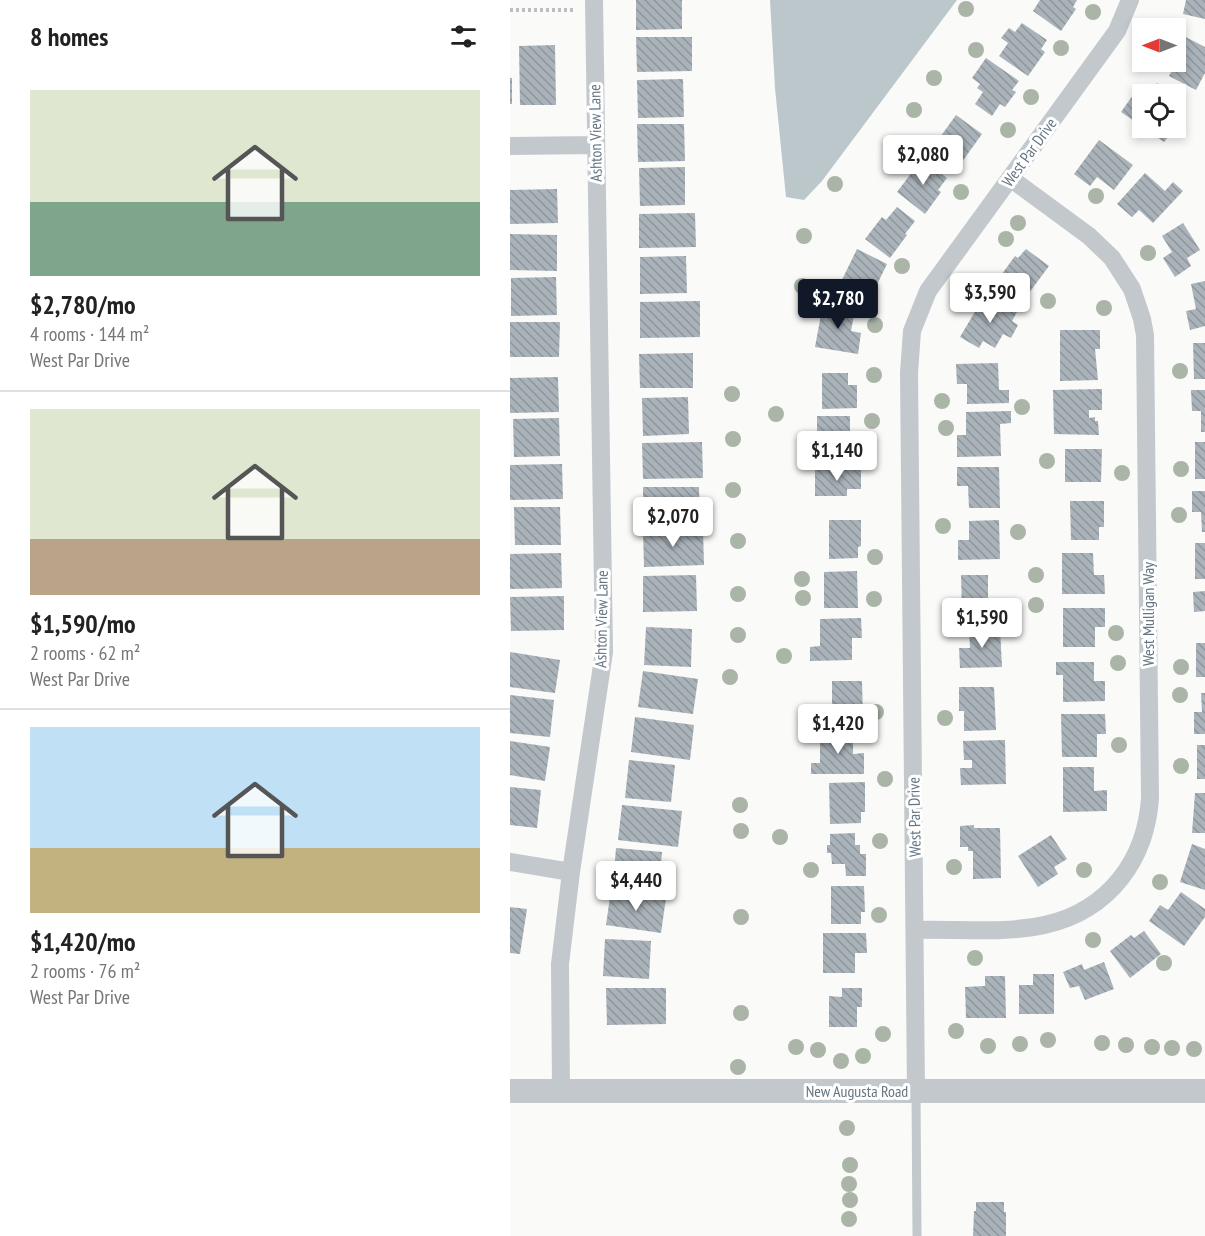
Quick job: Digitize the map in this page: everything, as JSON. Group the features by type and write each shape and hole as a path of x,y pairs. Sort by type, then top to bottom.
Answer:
{"street":[{"name":"Ashton View Lane","path":"561,1091 560,964 571,872 604,652 594,0"},
{"name":"West Par Drive","path":"916,1091 910,339 916,317 928,291 1117,31 1130,0"},
{"path":"510,146 595,145"},
{"name":"West Mulligan Way","path":"915,930 1035,928 1059,922 1082,912 1114,887 1130,866 1143,838 1150,801 1145,335 1142,319 1132,289 1112,258 1089,236 1010,178"},
{"path":"510,862 571,872"},
{"name":"New Augusta Road","path":"510,1091 1205,1091"}],"lane":[{"path":"916,1091 917,1236"}],"path":[{"path":"510,10 576,10"}],"shaded area":[{"path":"770,0 957,0 822,181 804,200 786,197 775,88"}],"building":[{"path":"636,0 682,0 682,29 636,30"},
{"path":"1040,0 1077,0 1073,7 1076,9 1061,31 1033,11"},
{"path":"1186,0 1205,0 1205,19 1183,14"},
{"path":"1022,23 1047,40 1041,49 1045,52 1028,76 999,56 1008,43 1001,38 1009,28 1015,32"},
{"path":"636,37 692,37 692,71 637,72"},
{"path":"1186,37 1205,47 1205,73 1196,90 1169,76 1171,72 1186,72"},
{"path":"555,45 556,105 520,105 519,46"},
{"path":"986,58 1019,81 1012,90 1016,92 1005,107 1000,104 992,116 975,104 983,92 977,88 980,84 972,78"},
{"path":"510,78 512,78 512,104 510,104"},
{"path":"683,79 684,117 638,118 637,80"},
{"path":"1132,96 1132,120 1121,112"},
{"path":"956,115 982,134 959,166 933,147"},
{"path":"637,124 684,124 685,161 638,162"},
{"path":"1099,140 1133,165 1114,190 1097,177 1090,186 1074,174"},
{"path":"922,159 947,178 938,190 941,192 925,214 897,192"},
{"path":"685,167 685,205 640,206 639,168"},
{"path":"1145,173 1165,191 1173,182 1183,191 1153,223 1139,210 1132,217 1117,204"},
{"path":"557,189 558,223 510,224 510,190"},
{"path":"897,207 915,221 890,258 865,239 882,217 886,220"},
{"path":"695,213 696,247 639,248 639,214"},
{"path":"1183,223 1200,250 1187,258 1191,266 1175,277 1163,258 1172,252 1162,236"},
{"path":"510,234 557,235 557,271 510,270"},
{"path":"857,249 887,264 869,301 839,286"},
{"path":"1026,249 1049,266 1026,297 999,278 1015,256 1018,258"},
{"path":"686,256 687,293 640,294 640,257"},
{"path":"556,277 557,315 511,316 511,278"},
{"path":"1205,281 1205,326 1190,330 1186,311 1196,309 1191,284"},
{"path":"990,296 1017,312 1012,321 1018,325 1011,338 1003,334 995,348 983,341 979,348 960,337 979,305 984,308"},
{"path":"700,301 700,337 640,338 640,302"},
{"path":"823,304 855,310 851,331 861,333 858,354 815,347"},
{"path":"510,322 560,322 559,357 510,357"},
{"path":"1060,330 1100,330 1100,349 1095,349 1098,380 1060,381"},
{"path":"1193,343 1205,343 1205,379 1194,379"},
{"path":"693,353 693,388 640,388 639,354"},
{"path":"998,363 999,390 1009,390 1009,403 967,404 967,384 957,384 956,364"},
{"path":"822,373 848,373 848,385 857,385 857,408 822,409"},
{"path":"558,377 559,412 510,413 510,378"},
{"path":"1102,389 1102,410 1089,410 1089,418 1095,417 1095,421 1098,421 1099,435 1054,434 1053,390"},
{"path":"1191,390 1205,390 1205,432 1201,432 1201,411 1192,411"},
{"path":"688,397 689,434 643,436 642,398"},
{"path":"1011,411 1011,423 1000,424 1001,456 957,457 957,435 966,435 966,412"},
{"path":"817,416 850,416 850,439 860,439 860,460 817,460"},
{"path":"559,418 560,456 514,457 513,419"},
{"path":"702,442 703,478 643,479 642,443"},
{"path":"1195,442 1205,442 1205,479 1195,479"},
{"path":"1065,449 1102,449 1101,482 1065,482"},
{"path":"562,464 563,499 510,500 510,465"},
{"path":"957,467 999,467 1000,508 969,508 968,486 957,486"},
{"path":"815,470 861,470 861,489 847,489 847,496 815,496"},
{"path":"643,487 699,487 700,521 643,522"},
{"path":"1192,491 1205,491 1205,532 1202,532 1201,512 1192,512"},
{"path":"1070,501 1104,501 1104,527 1099,527 1099,540 1071,540"},
{"path":"514,507 560,507 561,545 515,545"},
{"path":"829,520 861,520 861,546 858,547 858,558 829,559"},
{"path":"999,520 1000,559 958,560 958,540 969,540 969,521"},
{"path":"703,530 704,565 644,567 643,531"},
{"path":"1195,543 1205,543 1205,579 1195,579"},
{"path":"561,553 562,588 510,589 510,554"},
{"path":"1062,553 1093,553 1094,575 1104,575 1105,594 1062,594"},
{"path":"857,571 858,608 824,608 824,572"},
{"path":"696,575 697,611 643,612 643,576"},
{"path":"961,575 988,575 988,611 962,612"},
{"path":"1205,591 1205,611 1194,612 1193,592"},
{"path":"564,596 564,630 511,631 510,597"},
{"path":"1063,608 1105,608 1105,627 1095,627 1095,647 1063,647"},
{"path":"861,618 862,638 852,638 852,660 810,661 810,647 820,646 820,619"},
{"path":"646,627 692,629 691,667 644,665"},
{"path":"1000,628 1002,667 960,668 959,648 970,648 969,629"},
{"path":"1196,643 1205,643 1205,677 1196,677"},
{"path":"510,652 560,660 555,693 510,687"},
{"path":"1056,662 1094,662 1094,681 1105,681 1105,701 1063,702 1063,675 1056,675"},
{"path":"643,671 698,679 693,714 638,707"},
{"path":"832,681 862,681 863,717 832,717"},
{"path":"959,687 994,687 996,730 964,731 964,711 959,711"},
{"path":"1201,693 1205,693 1205,734 1194,734 1194,712 1202,712"},
{"path":"510,695 554,700 550,737 510,733"},
{"path":"1061,714 1105,714 1106,734 1097,734 1097,757 1062,757"},
{"path":"635,717 694,725 690,760 631,752"},
{"path":"853,730 853,754 864,753 864,774 811,774 811,763 820,763 820,731"},
{"path":"1005,740 1006,784 961,785 960,768 972,768 972,760 964,760 963,741"},
{"path":"510,741 550,747 545,781 510,775"},
{"path":"1197,745 1205,745 1205,779 1197,779"},
{"path":"629,760 675,765 671,802 625,798"},
{"path":"1063,767 1094,767 1094,791 1107,790 1107,811 1063,812"},
{"path":"865,782 865,812 861,812 861,823 830,824 829,783"},
{"path":"510,787 541,790 537,828 510,825"},
{"path":"1195,793 1205,793 1205,833 1192,833"},
{"path":"622,805 682,811 678,847 618,840"},
{"path":"974,825 974,828 1000,828 1001,878 973,879 973,851 968,851 968,847 960,847 960,826"},
{"path":"855,833 855,845 860,845 860,854 866,854 866,876 846,876 845,864 832,864 831,853 827,853 830,834"},
{"path":"1051,835 1067,859 1054,867 1058,874 1038,887 1018,856"},
{"path":"1192,844 1205,849 1205,890 1180,882"},
{"path":"616,848 662,852 659,889 613,885"},
{"path":"831,886 864,886 865,912 861,912 861,924 831,924"},
{"path":"611,890 666,898 661,933 606,925"},
{"path":"1181,892 1205,909 1205,917 1184,946 1149,921 1160,905 1168,910"},
{"path":"510,907 527,909 520,954 510,953"},
{"path":"1144,931 1161,954 1130,978 1110,951 1131,935 1134,938"},
{"path":"823,933 866,933 867,953 855,953 855,973 823,973"},
{"path":"605,939 651,941 649,979 603,976"},
{"path":"1104,962 1114,989 1085,1000 1079,986 1070,988 1063,972 1082,964 1084,970"},
{"path":"1033,974 1054,974 1054,1014 1019,1014 1019,985 1033,985"},
{"path":"985,976 1005,976 1006,1018 966,1018 965,987 985,986"},
{"path":"606,988 666,988 666,1024 607,1025"},
{"path":"842,988 862,988 862,1007 857,1007 857,1027 829,1027 829,996 842,997"},
{"path":"976,1202 1004,1202 1006,1236 973,1236"}]}
